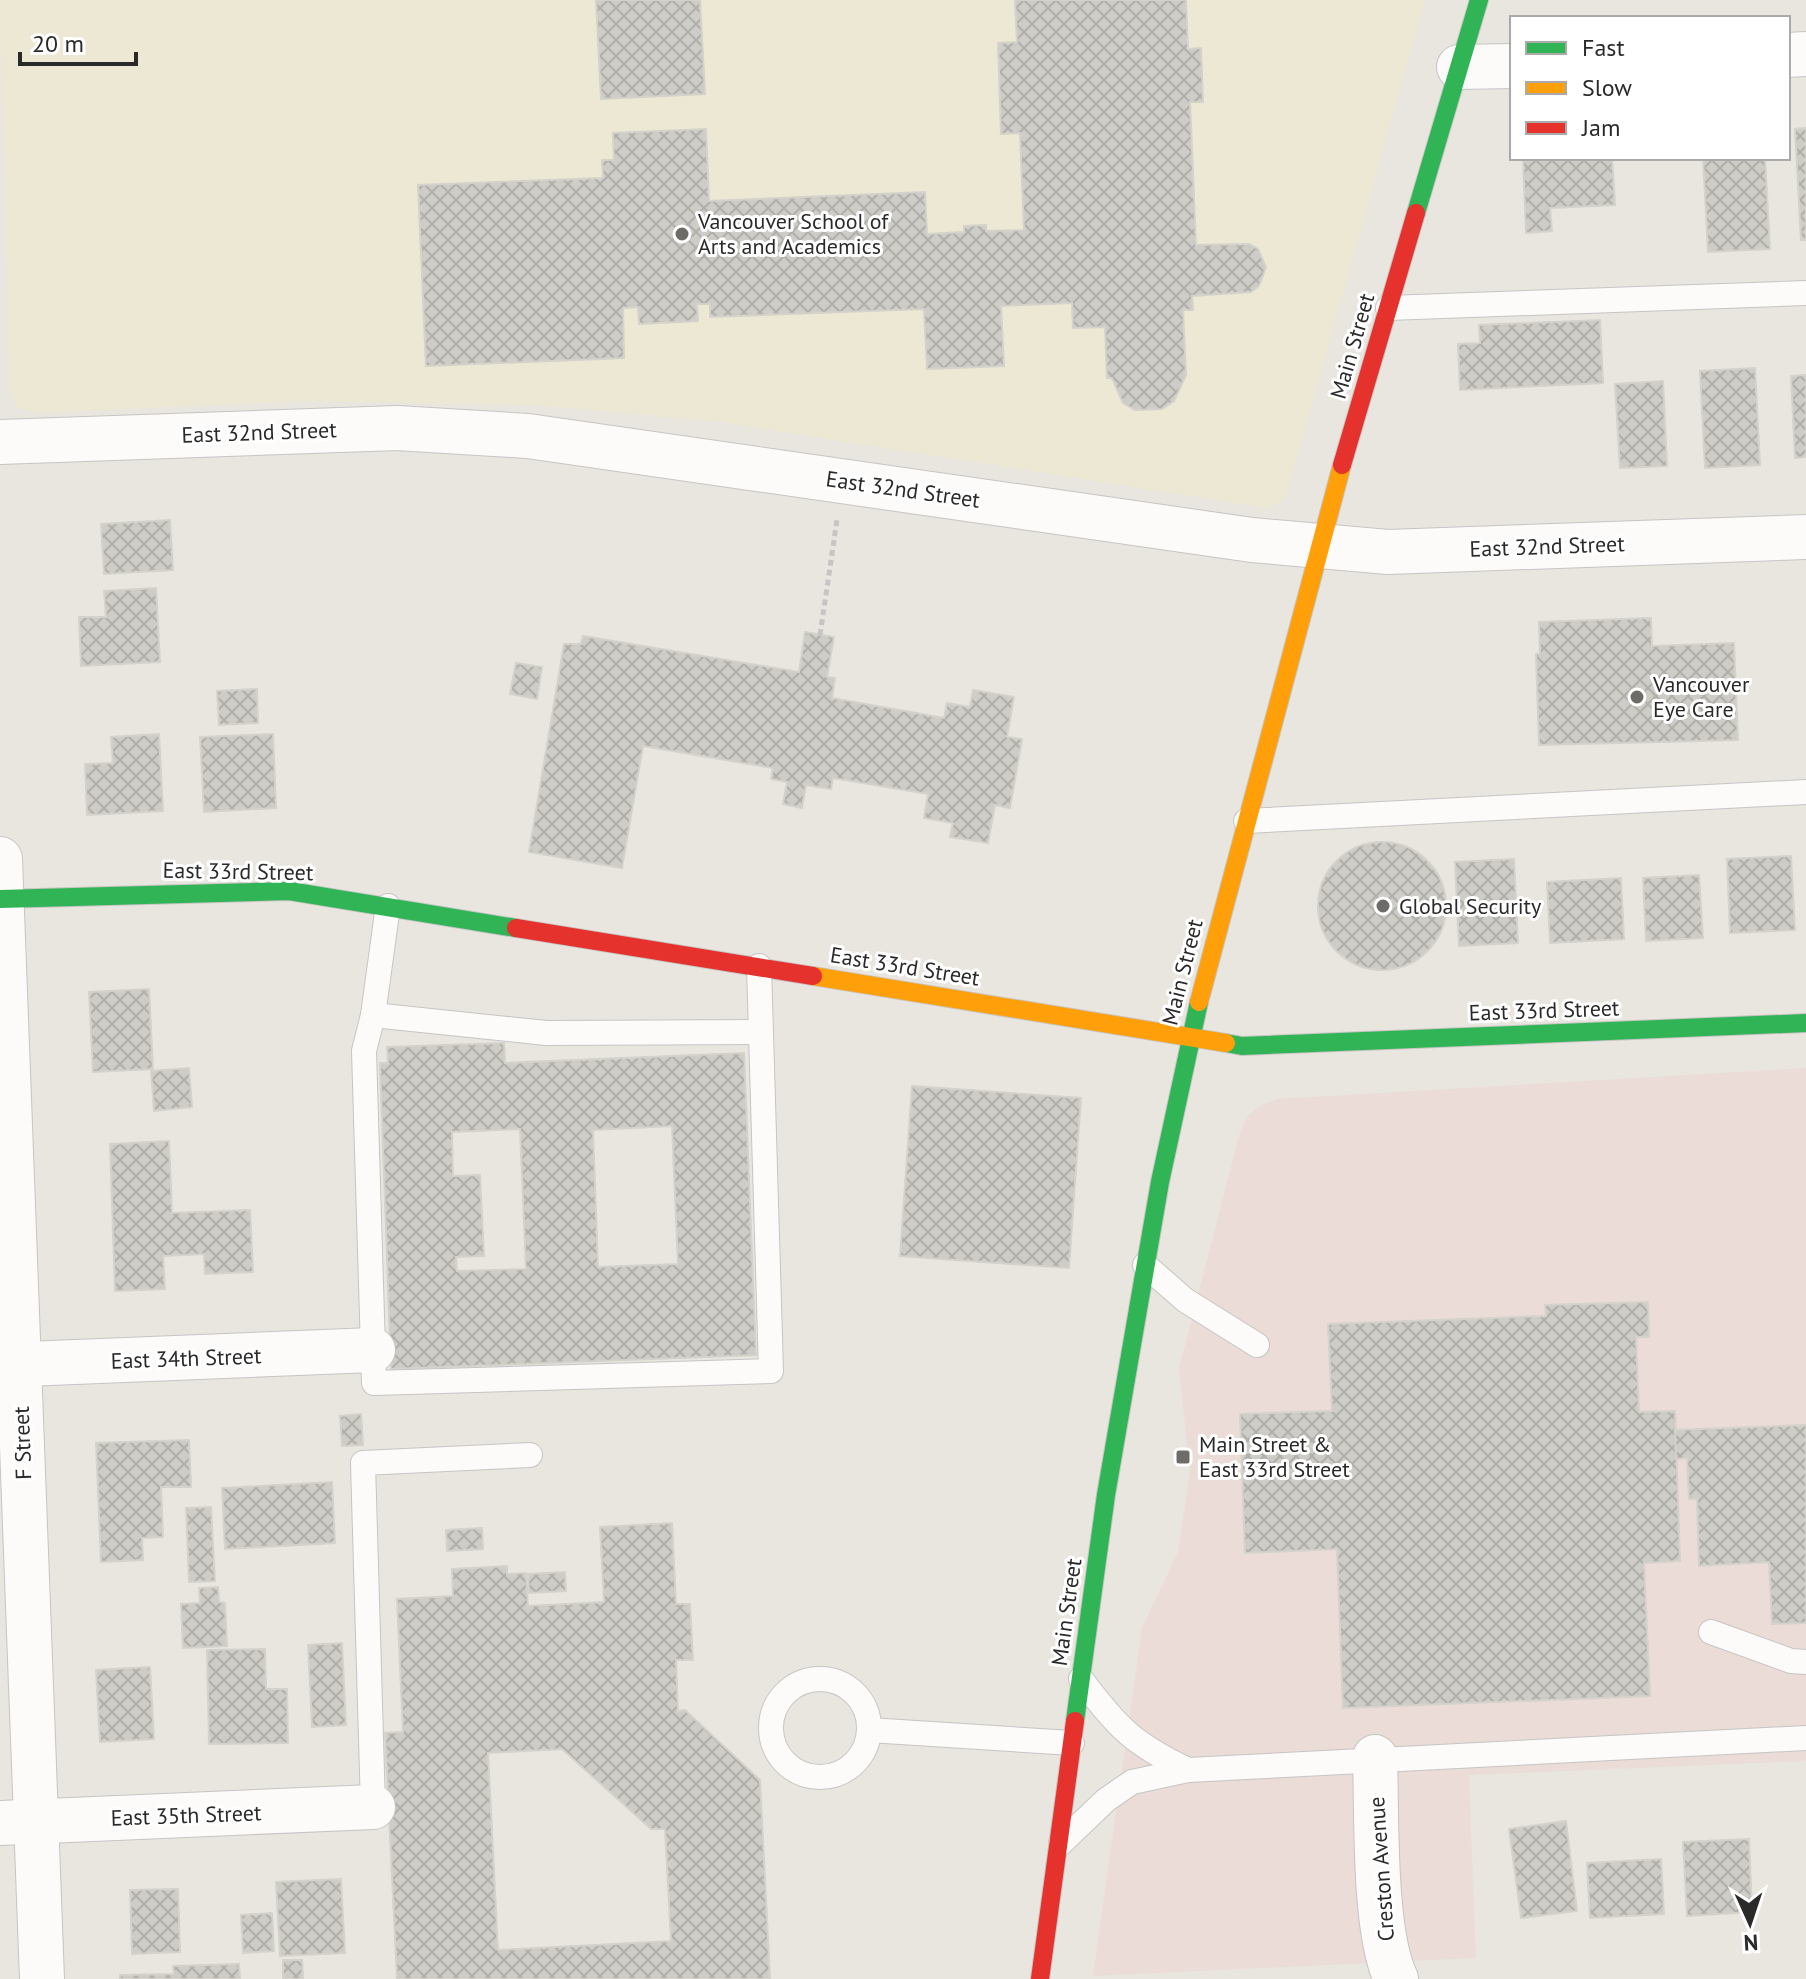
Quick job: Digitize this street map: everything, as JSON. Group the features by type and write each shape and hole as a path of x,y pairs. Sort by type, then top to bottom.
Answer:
{"main road":[{"name":"Main Street","path":"1040,1979 1106,1495 1145,1265 1190,1038 1318,545 1479,0"},
{"name":"East 33rd Street","path":"1,886 262,890 388,906 1242,1046 1806,1023"}],"street":[{"path":"1459,67 1510,66"},
{"name":"East 32nd Street","path":"0,442 397,428 528,436 1252,540 1388,552 1806,537"},
{"name":"F Street","path":"1,886 18,1822 42,1979"},
{"name":"East 34th Street","path":"10,1365 373,1350"},
{"name":"Creston Avenue","path":"1375,1757 1379,1880 1388,1962 1396,1979"},
{"name":"East 35th Street","path":"18,1822 373,1807"}],"lane":[{"path":"1388,308 1806,293"},
{"path":"1246,821 1806,792"},
{"path":"388,906 373,1015 364,1051 374,1383 771,1371 759,966"},
{"path":"373,1015 546,1033 761,1032"},
{"path":"1145,1265 1185,1300 1257,1345"},
{"path":"373,1807 363,1463 530,1455"},
{"path":"1711,1632 1791,1661 1806,1662"},
{"path":"821,1679 839,1683 855,1694 866,1710 869,1730 865,1748 854,1764 838,1774 819,1778 800,1774 784,1763 773,1746 770,1727 774,1709 785,1693 801,1682 821,1679"},
{"path":"1081,1679 1115,1724 1145,1749 1188,1770"},
{"path":"869,1730 1072,1743"},
{"path":"1058,1845 1106,1800 1132,1782 1188,1770 1375,1757 1806,1738"}],"path":[{"path":"820,635 843,480"}],"shaded area":[{"name":"Vancouver School of Arts and Academics","path":"0,0 1425,0 1286,498 1268,508 713,421 533,405 309,401 39,413 17,407 9,389"},
{"path":"1806,1068 1806,1761 1469,1775 1476,1958 1093,1976 1142,1628 1178,1552 1190,1473 1179,1369 1240,1132 1248,1116 1261,1105 1277,1099"}],"building":[{"path":"596,0 700,0 705,94 601,99"},
{"path":"1015,0 1186,0 1188,49 1201,48 1203,102 1190,102 1196,245 1249,244 1258,249 1266,267 1259,286 1251,292 1192,296 1193,310 1183,310 1186,375 1174,401 1162,409 1135,410 1123,403 1112,378 1107,378 1105,327 1073,328 1072,303 1001,306 1004,366 927,369 924,309 710,317 710,304 697,304 698,321 639,324 638,307 623,308 624,358 426,366 418,185 603,178 602,160 614,160 613,133 706,129 709,201 925,192 927,234 964,232 964,226 986,225 986,231 1024,230 1020,133 1001,134 998,43 1017,42"},
{"path":"1806,128 1806,240 1801,240 1795,129"},
{"path":"1523,160 1612,160 1615,205 1550,208 1552,231 1526,233"},
{"path":"1703,160 1765,160 1770,249 1708,252"},
{"path":"1600,320 1603,383 1460,390 1458,344 1480,343 1479,325"},
{"path":"1755,368 1760,465 1705,468 1700,371"},
{"path":"1806,375 1806,457 1795,458 1791,376"},
{"path":"1663,381 1667,466 1620,468 1615,384"},
{"path":"170,520 173,570 104,574 101,524"},
{"path":"156,588 160,662 81,666 79,617 106,617 104,591"},
{"name":"Vancouver Eye Care","path":"1651,618 1652,646 1734,643 1738,740 1539,745 1536,654 1540,654 1539,622"},
{"path":"805,632 834,637 827,677 835,678 832,698 944,718 947,703 970,707 973,690 1014,697 1007,737 1022,739 1010,808 995,805 988,843 950,837 953,823 924,818 928,794 833,778 831,789 806,785 802,808 783,804 787,782 771,779 773,768 643,746 622,868 529,852 564,644 581,644 583,636 799,672"},
{"path":"516,663 542,667 537,699 510,694"},
{"path":"257,689 258,723 219,725 217,691"},
{"path":"159,734 163,811 87,815 85,764 113,763 111,737"},
{"path":"273,734 276,808 204,812 200,737"},
{"name":"Global Security","path":"1382,842 1407,847 1427,861 1441,881 1446,906 1441,931 1427,951 1407,965 1382,970 1357,965 1337,951 1323,931 1318,906 1323,881 1337,861 1357,847"},
{"path":"1791,856 1795,930 1730,933 1727,859"},
{"path":"1514,859 1518,943 1459,946 1455,862"},
{"path":"1699,875 1703,938 1646,941 1643,878"},
{"path":"1621,878 1624,939 1550,943 1547,882"},
{"path":"149,989 153,1069 93,1072 89,992"},
{"path":"504,1043 505,1063 744,1053 756,1355 391,1369 380,1063 388,1063 387,1047","holes":["672,1126 678,1264 598,1267 593,1130","520,1129 526,1269 457,1271 456,1257 484,1256 480,1175 453,1176 452,1132"]},
{"path":"189,1068 192,1107 154,1111 151,1071"},
{"path":"912,1086 1081,1098 1069,1268 900,1256"},
{"path":"169,1141 172,1213 250,1210 253,1272 205,1274 204,1254 163,1256 165,1289 115,1291 110,1144"},
{"path":"1648,1302 1649,1337 1636,1337 1639,1412 1675,1411 1680,1561 1644,1563 1650,1696 1343,1708 1337,1549 1245,1553 1240,1414 1332,1411 1328,1324 1546,1316 1545,1305"},
{"path":"361,1414 363,1445 342,1446 340,1416"},
{"path":"1806,1425 1806,1623 1772,1624 1769,1562 1699,1566 1697,1499 1689,1499 1687,1458 1676,1459 1675,1430"},
{"path":"189,1440 191,1487 161,1487 163,1537 142,1538 143,1560 101,1562 96,1443"},
{"path":"332,1482 335,1543 225,1549 222,1488"},
{"path":"211,1507 215,1581 189,1582 186,1508"},
{"path":"672,1523 676,1604 690,1604 693,1660 676,1660 678,1711 685,1710 760,1780 770,1979 397,1979 385,1733 403,1732 397,1599 453,1596 452,1569 507,1566 507,1574 526,1573 528,1606 604,1602 600,1527","holes":["562,1749 651,1829 665,1829 671,1941 498,1950 488,1753"]},
{"path":"482,1528 483,1549 447,1551 446,1530"},
{"path":"565,1572 566,1591 529,1593 528,1574"},
{"path":"218,1587 219,1602 225,1603 227,1646 183,1648 181,1604 200,1603 199,1588"},
{"path":"342,1643 346,1725 312,1727 308,1645"},
{"path":"265,1649 266,1689 287,1689 288,1743 209,1744 207,1650"},
{"path":"150,1667 154,1739 100,1742 96,1670"},
{"path":"1566,1821 1577,1911 1521,1918 1509,1829"},
{"path":"1749,1839 1752,1912 1687,1916 1683,1842"},
{"path":"1661,1859 1664,1914 1590,1918 1587,1863"},
{"path":"341,1879 345,1953 280,1956 276,1882"},
{"path":"178,1889 180,1952 132,1954 130,1890"},
{"path":"272,1913 274,1951 243,1953 241,1915"},
{"path":"283,1960 302,1960 303,1979 283,1979"},
{"path":"239,1964 240,1979 120,1979 120,1975 174,1974 173,1966"}],"traffic: fast":[{"path":"1416,213 1479,0"},
{"path":"0,899 289,891 516,928"},
{"path":"1075,1721 1106,1495 1160,1182 1199,1002"},
{"path":"1226,1043 1242,1046 1806,1023"}],"traffic: slow":[{"path":"1199,1002 1342,465"},
{"path":"813,976 1226,1043"}],"traffic: jam":[{"path":"1342,465 1416,213"},
{"path":"516,928 813,976"},
{"path":"1040,1979 1075,1721"}],"place":[{"name":"Vancouver School of Arts and Academics","path":"682,234"},
{"name":"Vancouver Eye Care","path":"1637,697"},
{"name":"Global Security","path":"1383,906"},
{"name":"Main Street & East 33rd Street","path":"1183,1457"}]}
